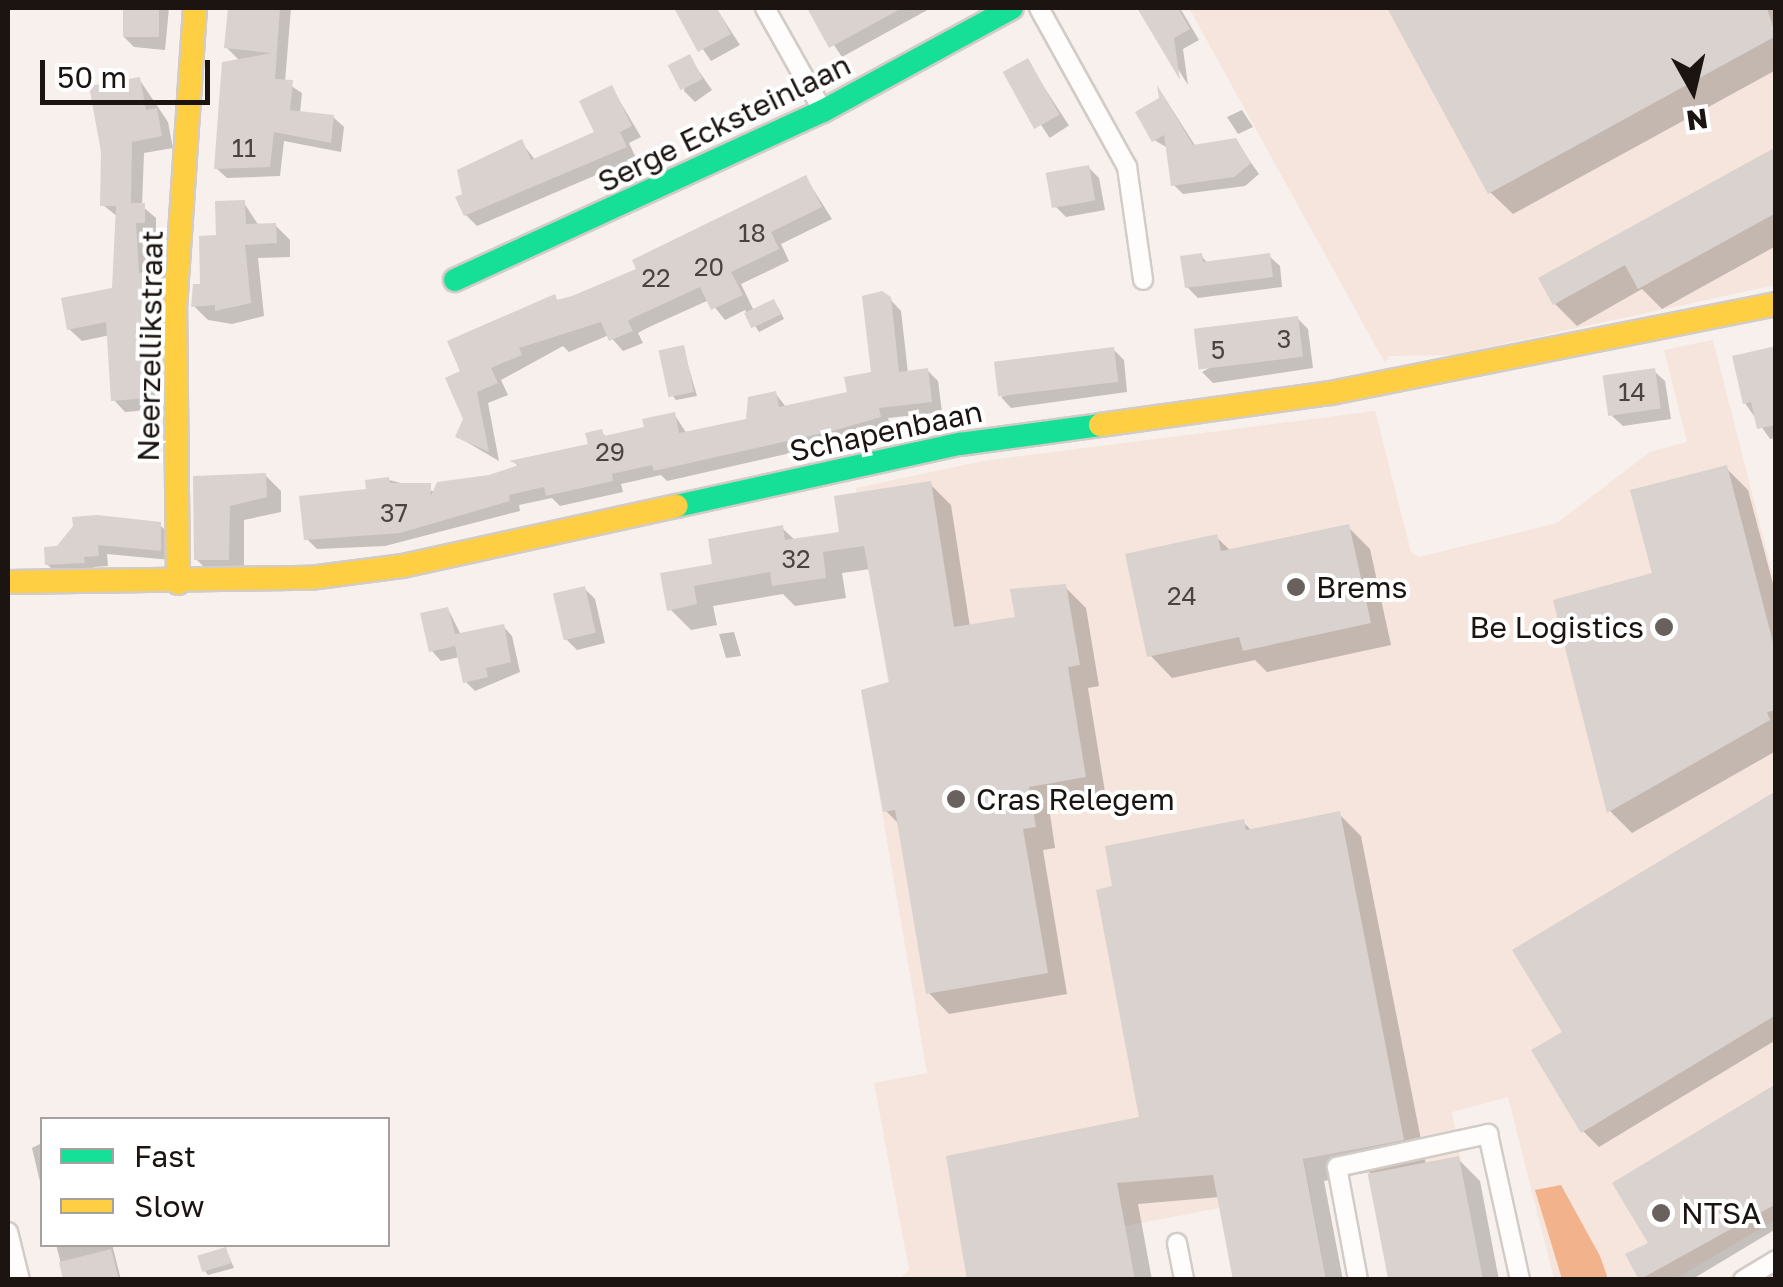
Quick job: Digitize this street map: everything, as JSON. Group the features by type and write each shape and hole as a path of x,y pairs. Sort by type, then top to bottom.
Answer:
{"street":[{"name":"Neerzellikstraat","path":"178,583 175,308 196,8"},
{"path":"765,8 823,111"},
{"name":"Serge Ecksteinlaan","path":"456,280 823,111 1012,8"},
{"path":"1039,8 1128,167 1142,280"},
{"name":"Schapenbaan","path":"8,582 178,583 310,578 403,566 960,444 1331,393 1776,304"},
{"path":"1358,1280 1337,1166 1488,1134 1520,1280"},
{"path":"8,1232 20,1280"},
{"path":"1176,1243 1184,1280"},
{"path":"1743,1280 1776,1260"}],"shaded area":[{"path":"1189,8 1775,8 1775,285 1452,355 1389,356 1385,363"},
{"path":"1713,340 1775,584 1775,1220 1675,1279 1554,1279 1508,1097 1452,1112 1482,1279 1388,1279 1368,1173 1401,1139 1304,1159 1326,1279 1233,1279 1219,1208 1125,1226 1134,1279 899,1279 909,1270 874,1083 927,1073 861,690 888,682 856,488 983,461 1375,411 1411,552 1419,557 1557,523 1650,452 1687,442 1664,350"},
{"path":"1561,1185 1600,1256 1608,1279 1562,1279 1535,1190"}],"building":[{"path":"123,8 159,8 159,37 123,37"},
{"path":"228,8 280,8 275,79 293,80 290,110 334,115 331,143 274,132 270,167 214,169 222,62 272,53 224,48"},
{"path":"674,8 717,8 731,34 698,52"},
{"path":"807,8 902,8 829,48"},
{"path":"1137,8 1178,8 1190,29 1174,38 1180,80"},
{"path":"1387,8 1767,8 1776,36 1488,194"},
{"path":"690,54 703,79 680,90 668,65"},
{"path":"1028,58 1060,115 1034,129 1003,72"},
{"path":"140,77 146,110 157,108 162,136 132,142 131,203 145,203 145,223 136,223 139,273 160,269 159,312 144,315 149,398 111,401 106,322 67,330 61,298 112,288 116,206 100,206 101,152 89,86"},
{"path":"612,85 632,126 620,132 627,147 464,216 455,197 462,194 457,170 522,139 531,160 594,132 579,101"},
{"path":"1157,85 1193,145 1236,138 1251,163 1234,177 1171,186 1164,135 1152,142 1135,112 1159,98"},
{"path":"1776,147 1776,213 1638,289 1625,265 1553,305 1538,278"},
{"path":"1089,165 1095,200 1052,208 1046,173"},
{"path":"806,175 822,207 771,232 779,249 731,272 743,295 711,310 700,287 628,321 633,331 609,341 601,322 519,348 522,355 491,368 498,383 477,392 489,452 455,437 463,419 445,378 460,371 447,341 555,294 557,300 572,296 636,269 632,260"},
{"path":"245,200 246,224 276,223 277,243 245,245 251,303 215,311 215,305 191,307 193,284 200,284 199,236 216,235 215,201"},
{"path":"1202,253 1203,262 1270,253 1273,277 1185,288 1180,256"},
{"path":"882,291 891,297 899,372 928,368 932,402 879,408 881,417 836,430 654,471 652,465 612,474 613,481 546,496 544,487 509,495 510,501 400,533 304,540 299,496 366,489 365,480 389,477 390,483 431,483 431,496 437,482 489,475 519,465 509,461 588,444 585,433 602,429 604,436 644,427 642,419 675,412 679,433 746,419 748,397 776,391 779,407 847,392 844,377 871,372 862,296"},
{"path":"774,299 781,314 751,328 744,313"},
{"path":"1298,316 1303,357 1199,369 1194,329"},
{"path":"684,345 694,392 669,397 659,350"},
{"path":"1776,346 1776,425 1757,429 1751,402 1743,404 1732,356"},
{"path":"1114,347 1118,382 998,396 994,362"},
{"path":"1655,368 1661,409 1608,416 1603,375"},
{"name":"Be Logistics","path":"1727,465 1776,654 1776,710 1767,712 1770,720 1607,813 1553,600 1652,573 1630,490"},
{"path":"266,473 267,497 230,506 229,560 194,560 193,476"},
{"name":"Cras Relegem","path":"931,481 954,627 1015,617 1010,589 1066,584 1080,665 1068,667 1086,777 1029,787 1036,827 1023,829 1048,973 926,994 895,810 883,812 861,690 889,682 864,546 823,552 826,578 772,586 770,572 694,586 697,604 667,611 660,573 712,564 708,539 783,525 785,540 839,532 834,496"},
{"path":"97,515 161,522 161,551 98,545 99,556 84,557 85,563 45,565 44,547 57,546 73,526 72,517"},
{"path":"1349,524 1371,623 1243,651 1239,637 1147,657 1125,554 1217,534 1221,551"},
{"path":"585,586 596,633 564,640 553,593"},
{"path":"448,607 455,634 504,624 511,662 486,668 488,677 463,683 455,646 429,652 420,613"},
{"path":"1776,791 1776,1015 1581,1133 1531,1050 1562,1032 1512,950"},
{"path":"1340,811 1404,1140 1303,1159 1326,1280 1233,1280 1213,1175 1117,1183 1135,1280 967,1280 946,1156 1139,1117 1096,890 1112,886 1105,846 1244,819 1246,830"},
{"path":"1776,1084 1776,1204 1639,1280 1625,1254 1648,1243 1612,1183"},
{"path":"1459,1156 1483,1280 1388,1280 1368,1174"},
{"path":"226,1247 231,1263 202,1272 197,1256"},
{"path":"111,1249 119,1280 63,1280 59,1262"}],"traffic: fast":[{"path":"455,280 823,111 1012,8"},
{"path":"677,506 960,444 1100,425"}],"traffic: slow":[{"path":"178,583 175,309 195,8"},
{"path":"1100,425 1331,393 1776,304"},
{"path":"8,582 310,578 403,566 677,506"}],"place":[{"name":"Brems","path":"1296,587"},
{"name":"Be Logistics","path":"1664,627"},
{"name":"Cras Relegem","path":"956,799"},
{"name":"NTSA","path":"1661,1213"}]}
